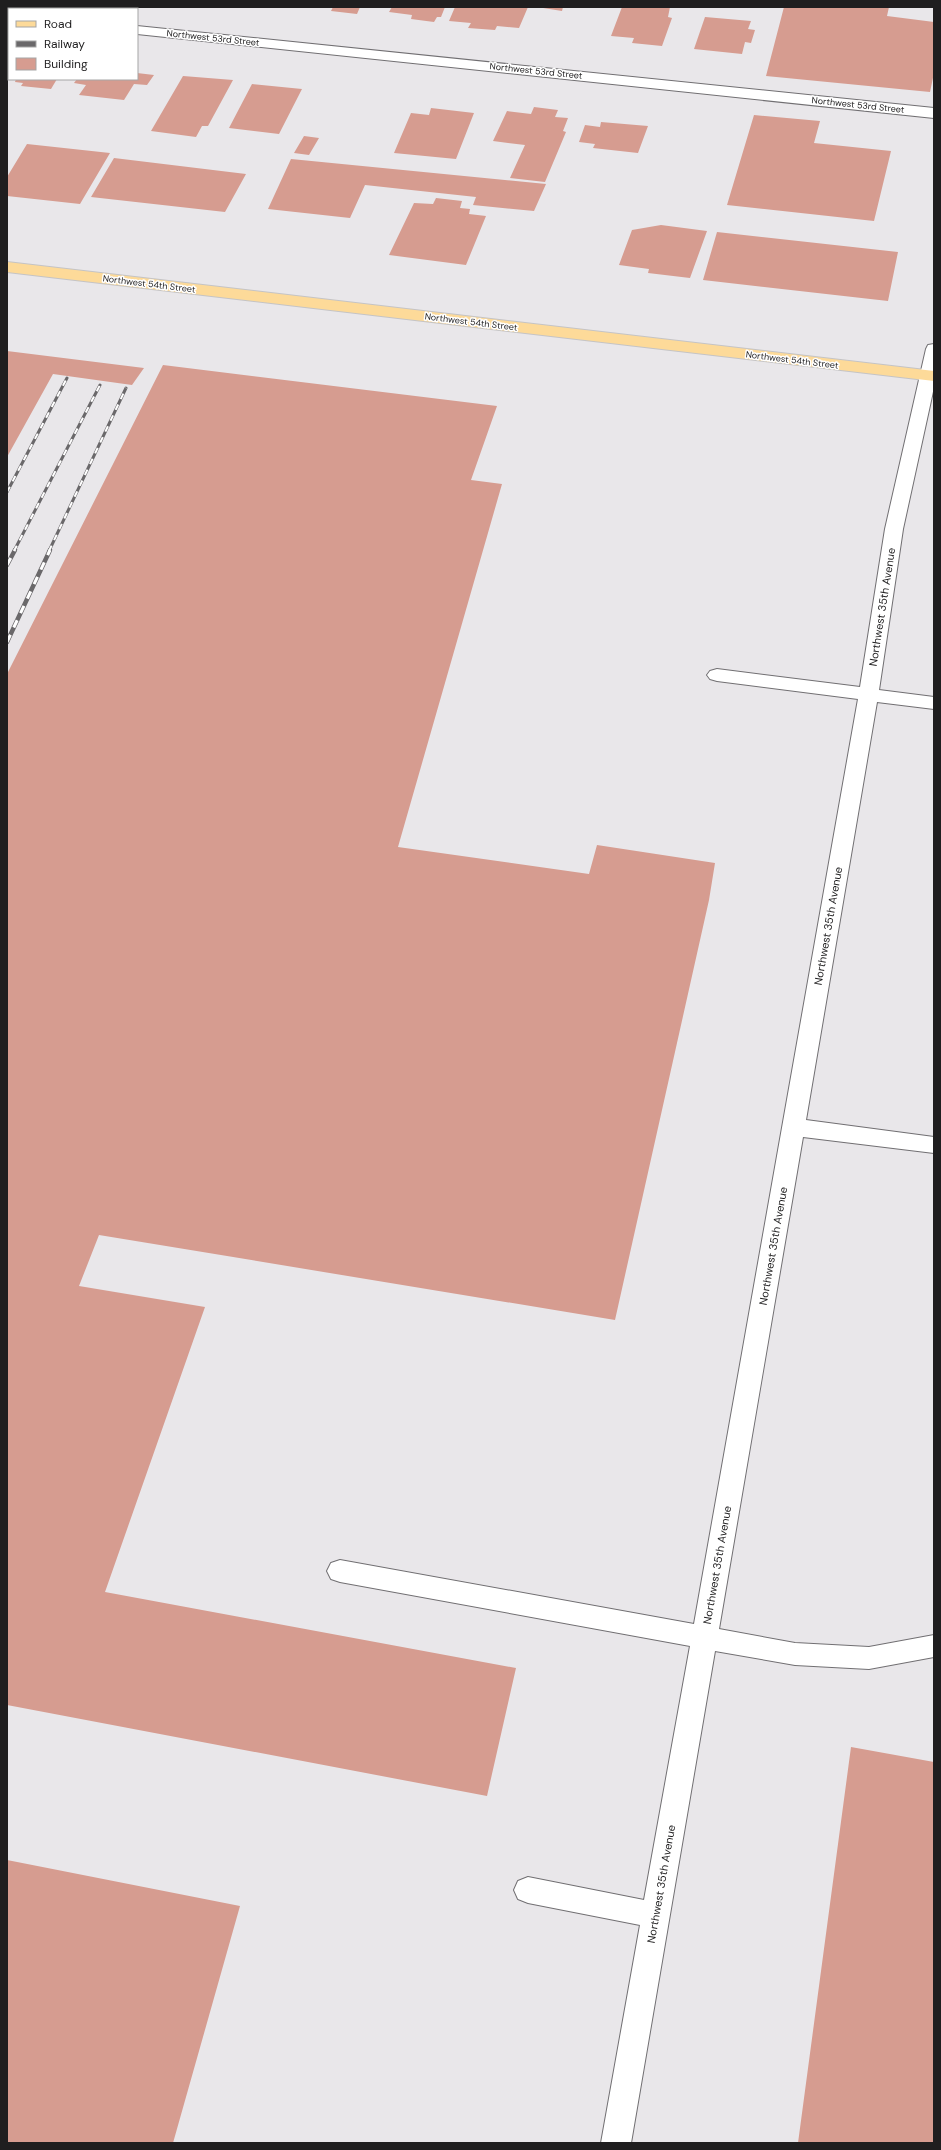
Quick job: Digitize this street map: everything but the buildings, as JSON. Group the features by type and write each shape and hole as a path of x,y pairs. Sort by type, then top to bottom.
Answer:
{"main road":[{"name":"Northwest 54th Street","path":"7,267 932,376"}],"street":[{"name":"Northwest 53rd Street","path":"138,30 934,113"},
{"name":"Northwest 35th Avenue","path":"616,2143 869,694 894,529 932,376 934,349"},
{"path":"717,675 934,703"},
{"path":"794,1127 934,1145"},
{"path":"340,1571 795,1654 869,1658 934,1646"},
{"path":"528,1890 655,1915"}],"railway":[{"path":"7,492 67,378"},
{"path":"14,551 100,385"},
{"path":"49,551 126,388"},
{"path":"7,565 15,550"},
{"path":"7,642 50,550"}]}
